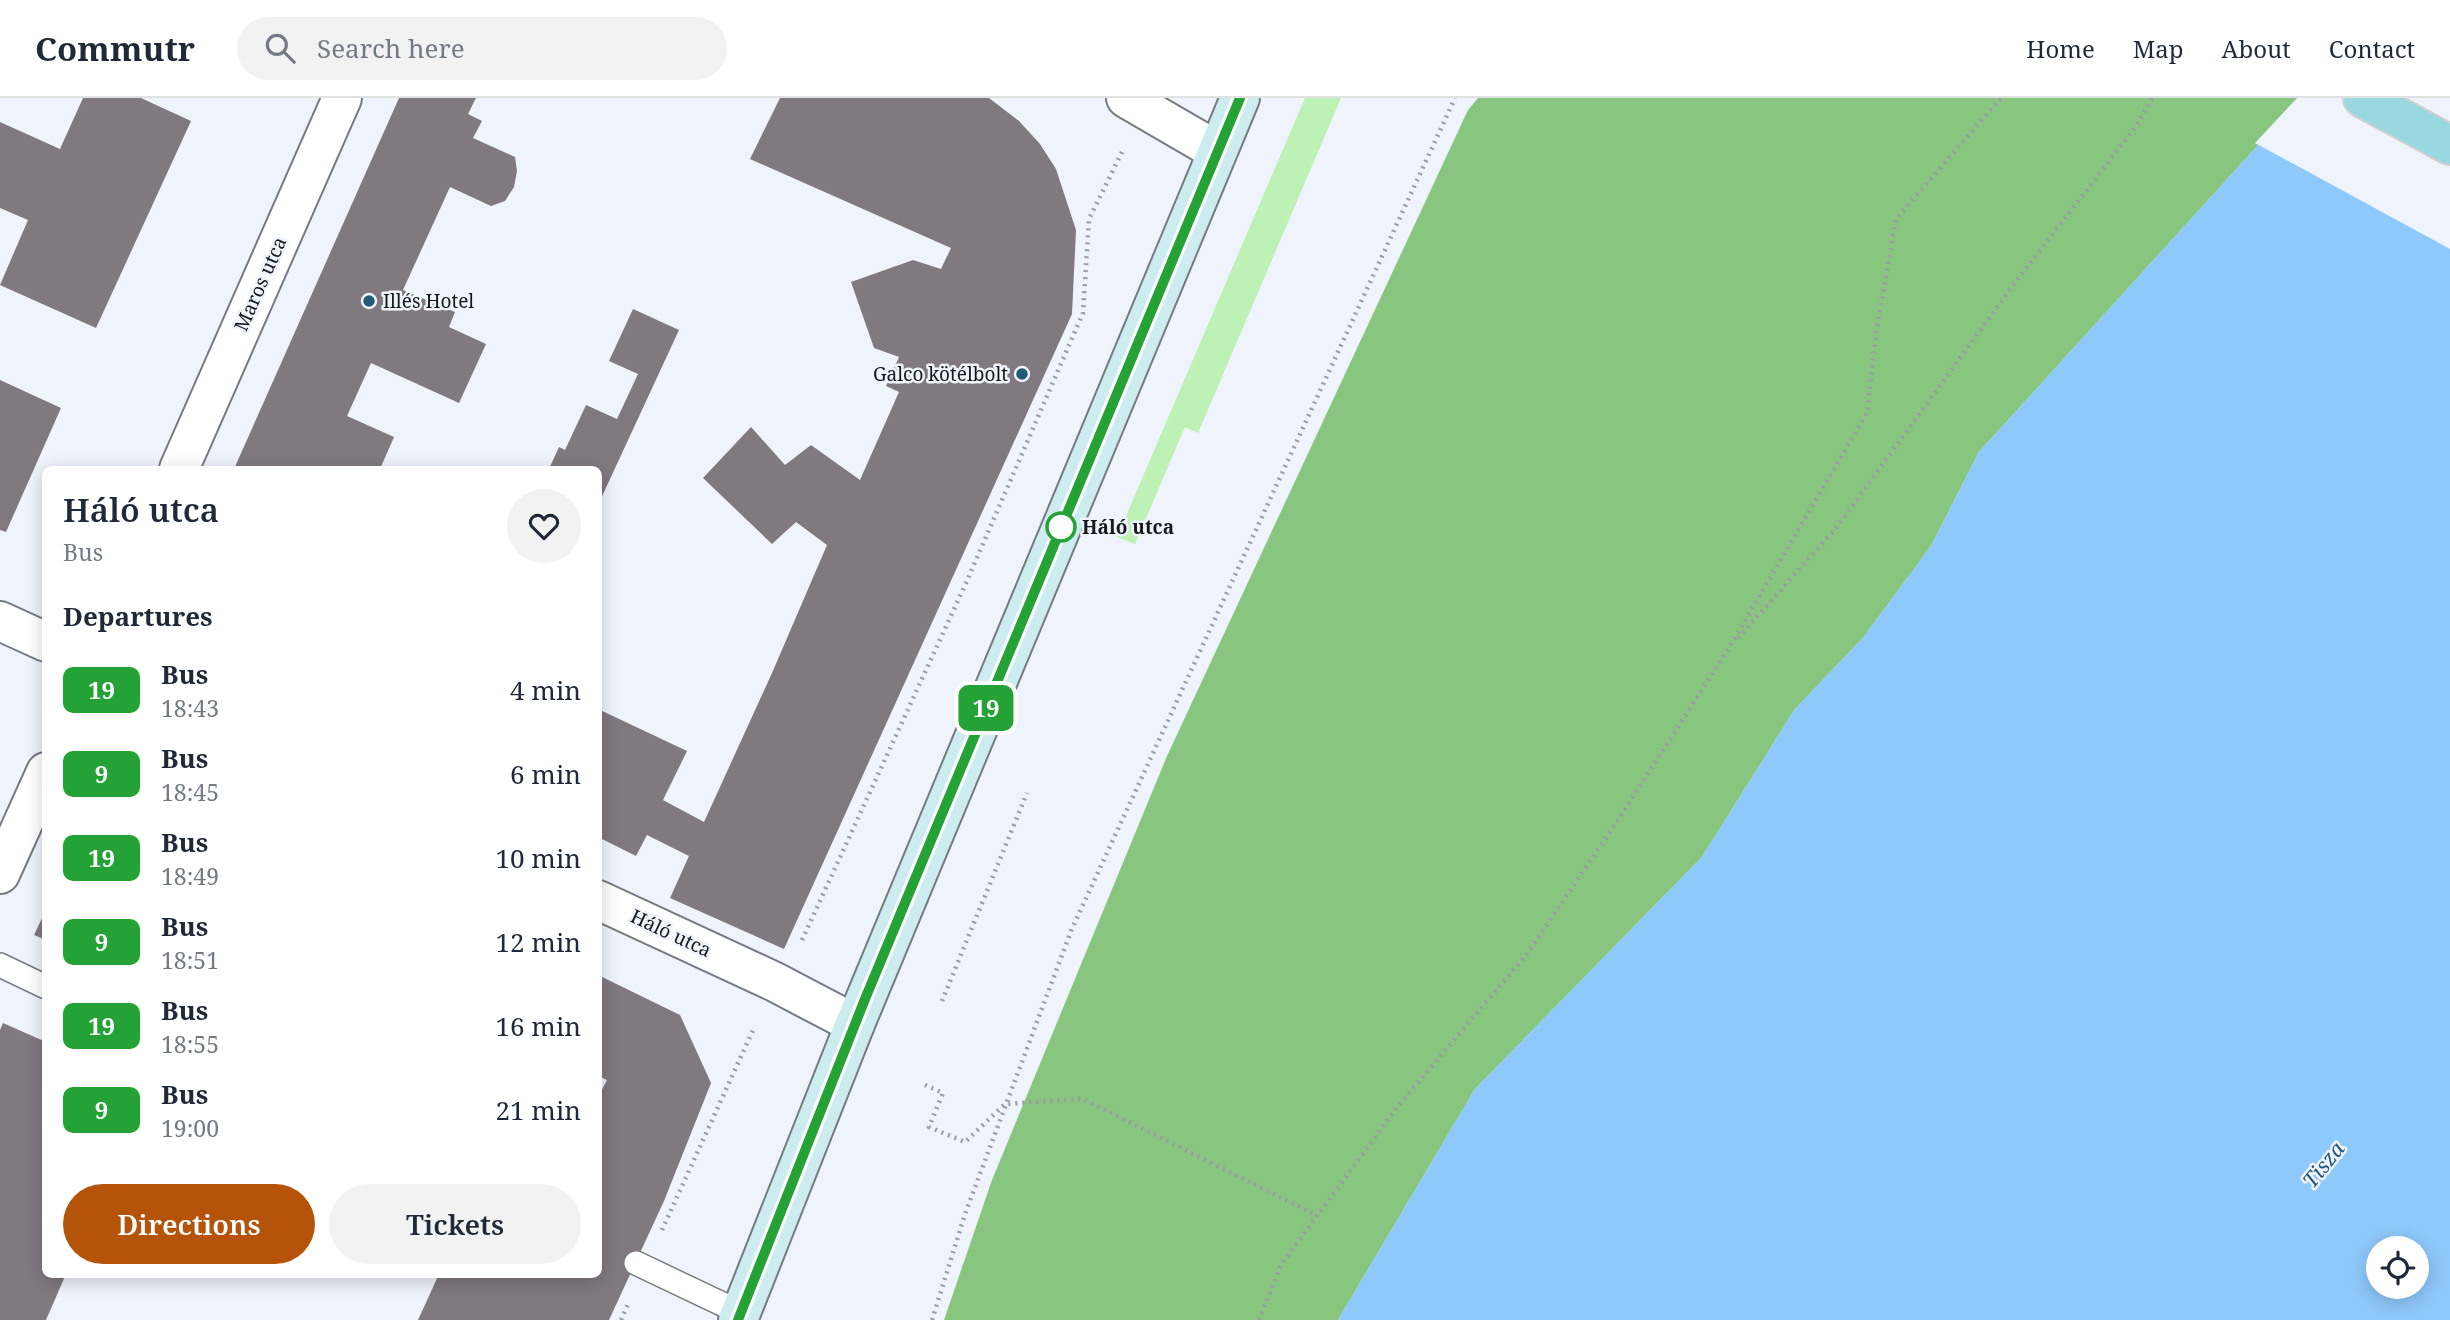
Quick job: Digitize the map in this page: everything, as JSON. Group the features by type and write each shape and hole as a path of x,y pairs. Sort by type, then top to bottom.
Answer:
{"main road":[{"path":"2363,98 2450,145"}],"street":[{"name":"Maros utca","path":"180,466 342,98"},
{"path":"740,1316 855,1024 1240,98"},
{"path":"1135,103 1217,151"},
{"path":"0,621 42,640"},
{"path":"0,874 42,781"},
{"name":"Háló utca","path":"602,902 775,982 855,1024"}],"lane":[{"path":"0,965 42,985"},
{"path":"640,1265 740,1316"}],"path":[{"path":"932,1320 965,1214 1071,931 1455,98"},
{"path":"1259,1320 1281,1265 1398,1106 1527,954 1620,817 1729,648 1867,413 1875,334 1896,219 2001,98"},
{"path":"1729,648 1837,527 2014,284 2137,125 2152,98"},
{"path":"621,1320 640,1265 775,982 801,943 966,583 1083,313 1089,219 1135,103"},
{"path":"942,1001 1027,793"},
{"path":"925,1085 943,1093 929,1127 965,1142 1005,1104 1083,1099 1316,1215"}],"green space":[{"path":"1305,98 1341,98 1198,433 1185,427 1135,544 1117,537"},
{"path":"1478,98 2301,98 1979,452 1931,546 1863,638 1795,709 1702,857 1475,1089 1338,1320 944,1320 992,1180 1167,756 1468,110"}],"water":[{"name":"Tisza","path":"2301,98 2450,98 2450,1320 1338,1320 1475,1089 1702,857 1795,709 1863,638 1931,546 1979,452"}],"pier":[{"path":"2297,98 2450,98 2450,249 2255,143"}],"building":[{"path":"83,98 141,98 191,121 96,328 0,285 28,220 0,208 0,122 60,149"},
{"path":"399,98 476,98 468,114 482,121 473,138 515,157 517,171 514,187 505,201 491,206 450,187 403,290 455,312 449,327 486,344 459,403 371,363 347,416 394,437 381,466 235,466"},
{"path":"780,98 989,98 1019,121 1040,144 1056,169 1076,230 1072,314 784,949 670,898 689,856 647,835 636,856 602,839 602,711 687,751 663,800 704,822 827,545 796,522 772,544 703,478 751,427 785,465 811,445 860,480 899,392 886,386 899,357 874,348 851,282 913,260 941,269 951,248 750,159"},
{"path":"633,309 679,330 602,496 602,466 550,466 559,447 565,450 586,405 617,419 638,374 609,361"},
{"path":"0,380 61,408 6,532 0,530"},
{"path":"42,918 42,938 34,935"},
{"path":"602,977 680,1015 711,1083 664,1201 609,1320 418,1320 437,1278 602,1278 602,1089 607,1080 602,1078"},
{"path":"3,1023 42,1040 42,1278 64,1278 46,1320 0,1320 0,1030"}],"bus line":[{"name":"19","path":"738,1320 865,999 1240,98"}],"place":[{"name":"Illés Hotel","path":"369,301"},
{"name":"Galco kötélbolt","path":"1022,374"},
{"name":"Háló utca","path":"1061,527"}]}
